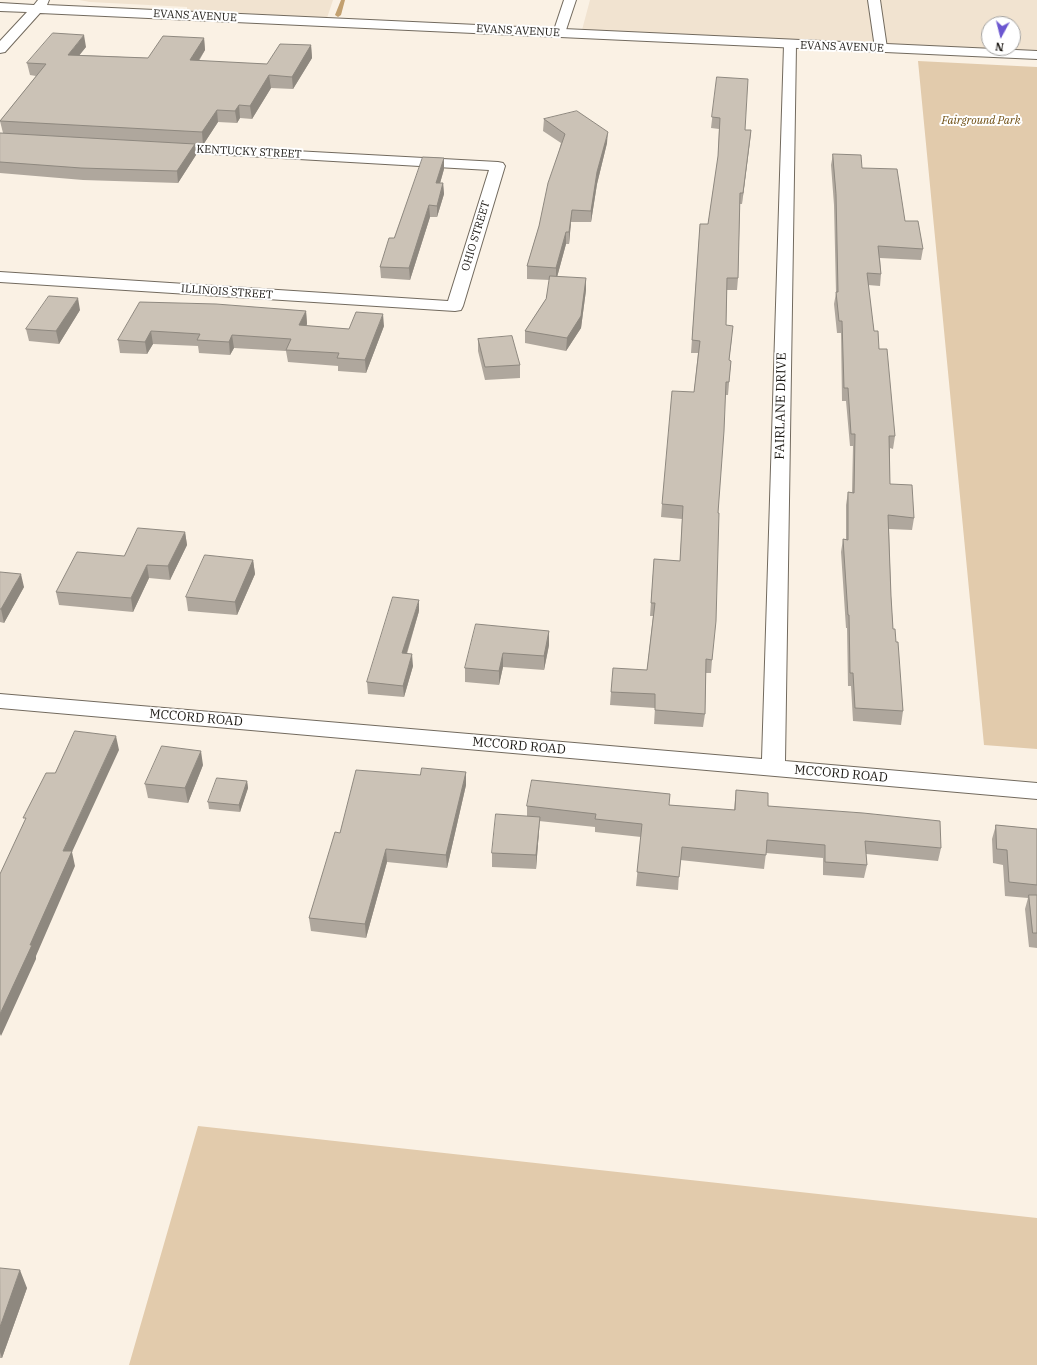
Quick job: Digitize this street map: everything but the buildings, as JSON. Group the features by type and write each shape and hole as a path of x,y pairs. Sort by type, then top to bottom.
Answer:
{"street":[{"path":"559,33 570,0"},
{"path":"874,0 881,48"},
{"path":"0,49 41,4"},
{"name":"EVANS AVENUE","path":"0,7 41,4 559,33 1037,56"},
{"name":"FAIRLANE DRIVE","path":"773,768 790,45"},
{"name":"KENTUCKY STREET","path":"150,147 498,166"},
{"name":"OHIO STREET","path":"455,306 498,166"},
{"name":"ILLINOIS STREET","path":"0,278 455,306"},
{"name":"MCCORD ROAD","path":"0,701 1037,791"}],"shaded area":[{"path":"79,0 333,0 327,18 187,10 187,7 90,2"},
{"path":"590,0 1037,0 1037,52 1021,51 1021,16 981,16 981,49 582,30"}],"green space":[{"name":"Fairground Park","path":"918,61 1037,67 1037,749 984,745"},
{"path":"198,1126 1037,1218 1037,1365 129,1365"}],"waterway":[{"path":"338,15 343,0"}]}
